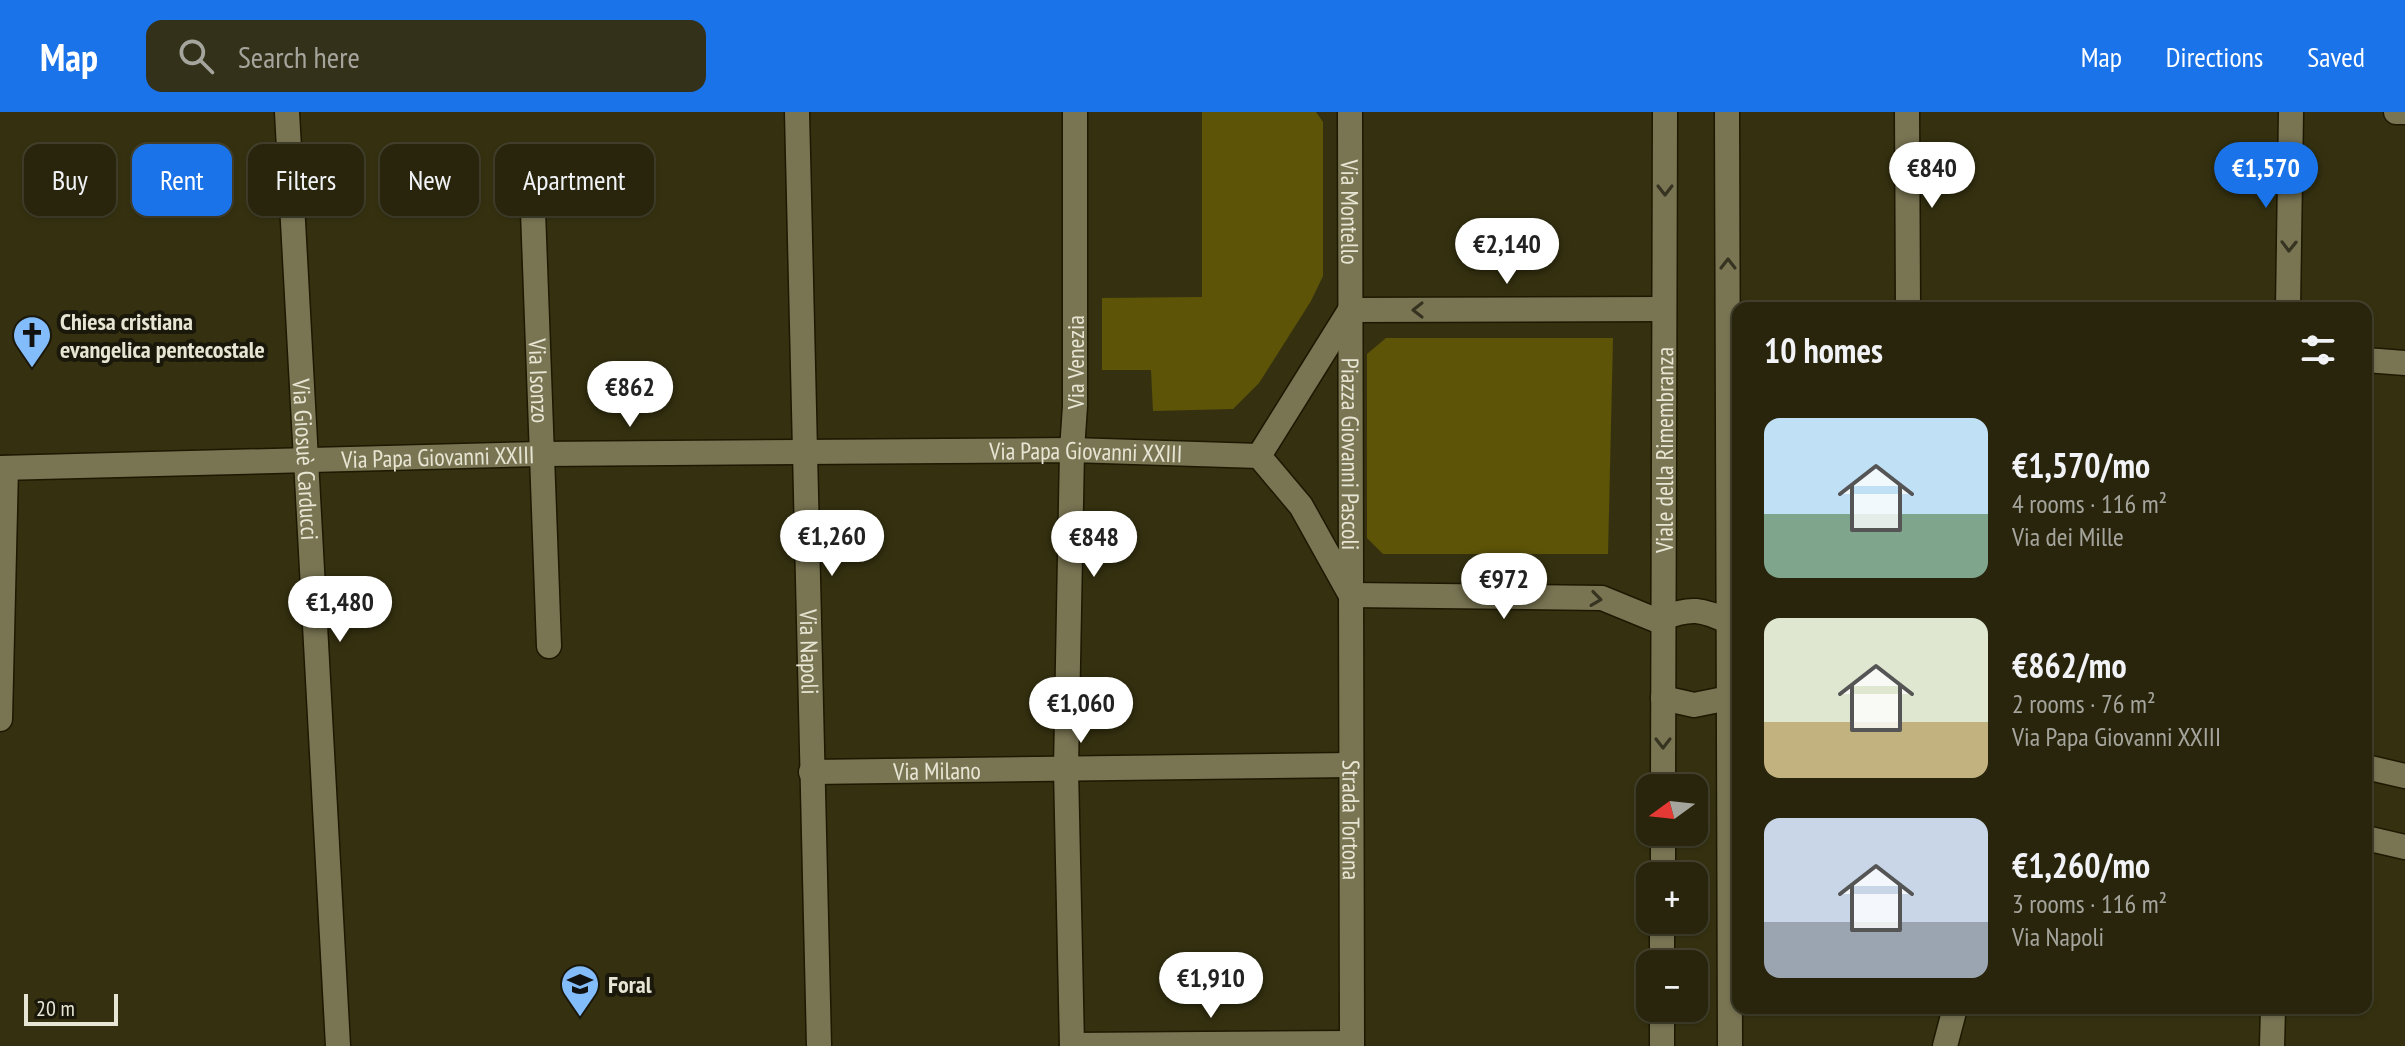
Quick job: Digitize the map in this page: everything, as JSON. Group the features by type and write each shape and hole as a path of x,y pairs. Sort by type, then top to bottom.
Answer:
{"street":[{"name":"Via Giosuè Carducci","path":"287,112 338,1046"},
{"name":"Via Napoli","path":"797,112 819,1046"},
{"name":"Via Venezia","path":"1072,1046 1066,769 1075,406 1075,112"},
{"name":"Via Montello","path":"1350,112 1350,310"},
{"name":"Viale della Rimembranza","path":"1663,774 1665,112"},
{"path":"1727,112 1733,302"},
{"path":"1907,112 1908,302"},
{"path":"2288,302 2291,112"},
{"path":"2396,112 2405,112"},
{"name":"Via Isonzo","path":"533,216 549,646"},
{"path":"1664,309 1350,310 1259,456 1301,506 1351,595 1602,598 1663,620 1679,612 1705,612 1732,627"},
{"name":"Piazza Giovanni Pascoli","path":"1350,310 1351,595"},
{"path":"1730,1046 1732,627 1726,390 1732,329"},
{"path":"2372,360 2405,363"},
{"name":"Via Papa Giovanni XXIII","path":"3,468 541,454 1072,450 1259,456"},
{"path":"0,719 3,468"},
{"name":"Strada Tortona","path":"1351,595 1352,1044"},
{"path":"1663,698 1694,705 1732,695"},
{"name":"Via Milano","path":"811,772 1351,765"},
{"path":"2372,768 2405,776"},
{"path":"2372,839 2405,847"},
{"path":"1945,1046 1953,1014"},
{"path":"2272,1046 2273,1014"},
{"path":"1662,1022 1662,1046"},
{"path":"1072,1046 1352,1044"}],"shaded area":[{"path":"1202,112 1316,112 1323,122 1323,276 1311,301 1259,383 1233,409 1153,411 1151,370 1102,370 1102,298 1202,297"},
{"path":"1386,338 1613,338 1608,554 1383,554 1367,538 1367,354"}],"place":[{"name":"Chiesa cristiana evangelica pentecostale","path":"32,369"},
{"name":"Foral","path":"580,1018"}]}
